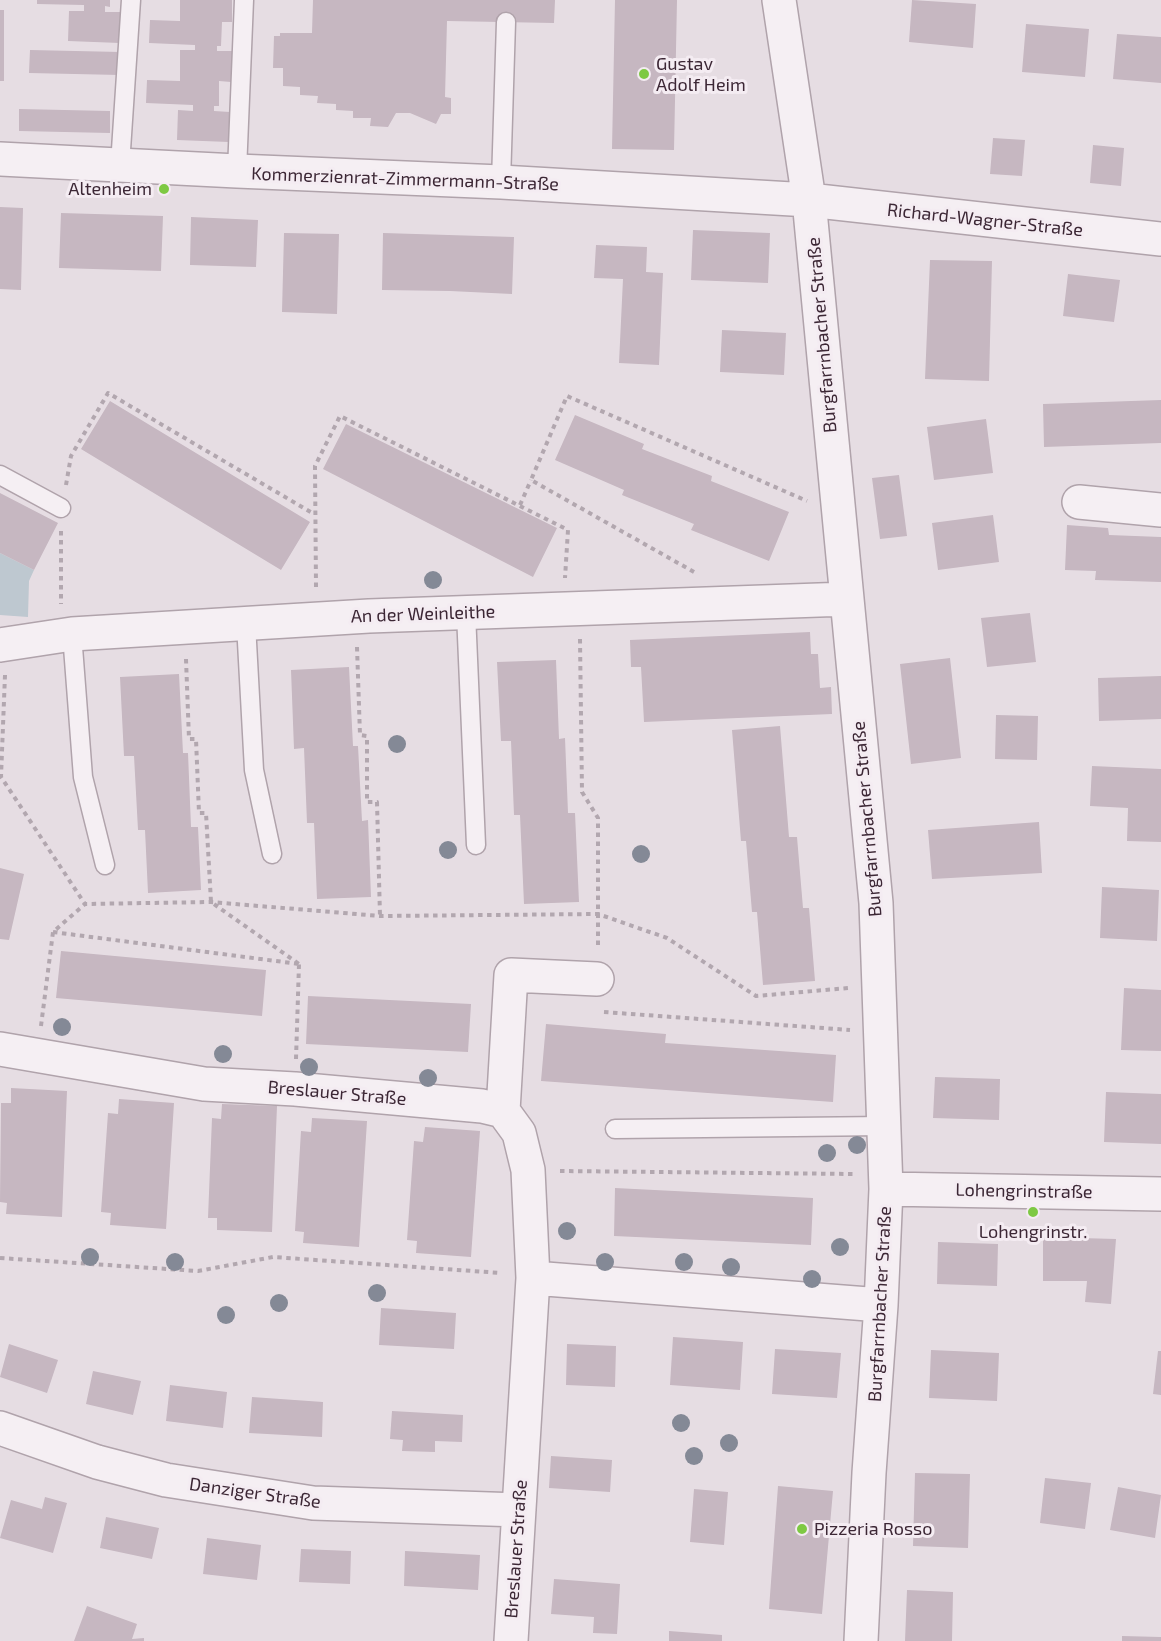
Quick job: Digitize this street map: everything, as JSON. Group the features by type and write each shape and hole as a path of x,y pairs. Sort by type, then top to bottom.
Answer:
{"street":[{"name":"Burgfarrnbacher Straße","path":"779,0 809,200 876,903 886,1182 861,1641"},
{"name":"Kommerzienrat-Zimmermann-Straße","path":"0,159 501,182 809,200"},
{"name":"Richard-Wagner-Straße","path":"809,200 1161,239"},
{"path":"1079,502 1161,510"},
{"name":"An der Weinleithe","path":"3,645 67,635 316,619 847,599"},
{"path":"503,1111 511,975 595,995"},
{"name":"Breslauer Straße","path":"0,1049 204,1084 295,1089 482,1106 503,1111 519,1133 528,1170 533,1278 511,1641"},
{"name":"Lohengrinstraße","path":"886,1182 1161,1194"},
{"path":"533,1278 881,1305"},
{"name":"Danziger Straße","path":"0,1428 97,1462 166,1480 302,1502 519,1510"}],"lane":[{"path":"120,165 130,0"},
{"path":"237,171 244,0"},
{"path":"501,182 506,22"},
{"path":"0,475 61,508"},
{"path":"466,613 477,845"},
{"path":"246,624 254,770 272,854"},
{"path":"67,635 83,777 105,866"},
{"path":"615,1129 884,1126"}],"path":[{"path":"67,635 61,508 71,456 108,393 315,514"},
{"path":"520,505 567,396 812,503 838,503"},
{"path":"316,619 315,466 340,416 568,530 582,792 598,818 598,914"},
{"path":"531,480 714,583 715,604"},
{"path":"356,617 360,735 367,736 368,802 377,802 380,916"},
{"path":"184,628 189,739 196,739 199,813 206,813 211,902"},
{"path":"3,645 1,777 85,904"},
{"path":"37,1055 53,932 85,904 211,902 380,916 598,914 667,938 756,996 878,986"},
{"path":"211,902 299,964"},
{"path":"53,932 299,964"},
{"path":"296,1056 299,964"},
{"path":"595,995 880,1032"},
{"path":"528,1170 886,1182"},
{"path":"0,1258 198,1271 273,1257 471,1270 533,1278"}],"shaded area":[{"path":"0,553 34,570 29,581 28,617 0,615"}],"building":[{"path":"37,0 110,0 110,7 105,6 105,12 121,12 120,43 68,41 69,11 84,11 84,5 37,4"},
{"path":"180,0 232,0 232,22 222,22 221,46 217,46 217,51 232,51 231,82 219,81 219,106 214,106 214,111 230,112 229,142 177,140 178,110 193,111 193,105 146,103 147,80 180,81 180,50 195,50 195,45 149,43 150,20 180,21"},
{"path":"313,0 555,0 554,23 447,21 445,97 451,98 451,114 441,114 436,124 410,113 396,113 388,127 370,126 371,118 353,118 353,111 336,110 336,104 317,103 318,96 300,95 300,87 283,86 283,68 273,68 274,36 280,36 280,33 312,33"},
{"name":"Gustav Adolf Heim","path":"615,0 677,0 674,150 612,149"},
{"path":"912,0 976,4 973,48 909,42"},
{"path":"0,10 4,10 4,81 0,81"},
{"path":"1026,24 1089,29 1085,77 1022,72"},
{"path":"1117,34 1161,37 1161,83 1113,79"},
{"path":"30,50 121,52 120,75 29,73"},
{"path":"19,109 110,111 110,133 19,131"},
{"path":"993,138 1025,140 1022,176 990,174"},
{"path":"1093,145 1124,148 1121,186 1090,183"},
{"path":"0,207 23,208 21,290 0,289"},
{"path":"61,213 163,216 161,271 59,268"},
{"path":"191,217 258,220 256,267 190,265"},
{"path":"693,230 770,233 768,283 691,280"},
{"path":"284,233 339,234 337,314 282,312"},
{"path":"383,233 514,237 512,294 382,290"},
{"path":"596,245 647,247 646,272 663,273 659,365 619,363 623,279 594,278"},
{"path":"930,260 992,261 989,381 925,379"},
{"path":"1068,274 1120,280 1114,322 1063,316"},
{"path":"722,330 786,333 784,375 720,372"},
{"path":"1161,400 1161,443 1044,447 1043,404"},
{"path":"110,401 310,522 281,570 81,449"},
{"path":"575,415 644,444 642,449 712,476 711,481 789,512 769,561 691,530 694,524 622,495 624,490 555,460"},
{"path":"986,419 993,473 934,480 927,427"},
{"path":"346,424 557,528 533,577 323,469"},
{"path":"899,475 907,536 880,539 872,478"},
{"path":"0,493 58,523 34,570 0,553"},
{"path":"993,515 999,562 938,570 932,523"},
{"path":"1067,525 1108,528 1109,535 1161,537 1161,582 1095,580 1096,571 1065,570"},
{"path":"1030,613 1036,662 987,667 981,618"},
{"path":"810,632 811,654 818,654 820,688 831,687 832,714 644,722 641,667 631,667 630,640"},
{"path":"950,658 961,758 911,764 900,664"},
{"path":"556,660 559,739 565,738 568,813 575,813 579,902 524,904 520,815 514,815 511,741 501,741 497,662"},
{"path":"349,667 353,746 358,746 362,821 368,820 371,897 317,899 314,823 307,823 304,748 294,749 291,670"},
{"path":"179,674 183,753 188,753 191,827 198,827 201,890 148,893 145,830 138,830 134,756 124,756 120,677"},
{"path":"1161,676 1161,719 1099,721 1098,678"},
{"path":"996,715 1038,716 1037,760 995,759"},
{"path":"780,726 789,837 797,837 803,908 809,908 815,981 763,985 757,912 752,912 746,841 741,841 732,730"},
{"path":"1092,766 1161,769 1161,842 1127,841 1128,808 1090,806"},
{"path":"1039,822 1042,873 932,879 928,830"},
{"path":"0,868 24,874 9,940 0,939"},
{"path":"1102,887 1159,890 1157,941 1100,938"},
{"path":"61,951 266,970 262,1016 56,998"},
{"path":"1124,988 1161,990 1161,1051 1121,1050"},
{"path":"308,996 471,1004 468,1052 306,1044"},
{"path":"546,1024 666,1034 665,1043 836,1055 833,1102 541,1081"},
{"path":"935,1077 1000,1079 999,1120 933,1118"},
{"path":"11,1088 67,1091 62,1217 6,1214 7,1203 0,1202 1,1103 11,1103"},
{"path":"1106,1092 1161,1094 1161,1144 1104,1142"},
{"path":"119,1099 174,1103 166,1229 110,1225 111,1213 101,1212 108,1113 118,1114"},
{"path":"222,1104 277,1106 272,1232 217,1230 217,1218 208,1218 212,1118 221,1119"},
{"path":"312,1118 367,1121 359,1247 303,1243 304,1232 295,1231 301,1131 311,1132"},
{"path":"425,1127 480,1131 471,1257 416,1253 417,1241 407,1240 414,1141 423,1142"},
{"path":"615,1188 813,1198 811,1245 614,1236"},
{"path":"1043,1237 1116,1239 1111,1304 1085,1302 1087,1281 1043,1281"},
{"path":"938,1242 998,1244 997,1286 937,1284"},
{"path":"381,1308 456,1313 454,1349 379,1345"},
{"path":"673,1337 743,1342 740,1390 670,1385"},
{"path":"9,1344 58,1360 47,1393 0,1377"},
{"path":"567,1344 616,1346 615,1387 566,1385"},
{"path":"775,1349 841,1353 837,1398 772,1394"},
{"path":"931,1350 999,1353 997,1401 929,1398"},
{"path":"1158,1351 1161,1351 1161,1395 1153,1394"},
{"path":"93,1371 141,1381 133,1415 86,1404"},
{"path":"170,1385 227,1392 223,1428 166,1421"},
{"path":"252,1397 323,1402 322,1437 249,1433"},
{"path":"392,1411 463,1415 462,1442 435,1441 435,1452 402,1451 403,1440 390,1439"},
{"path":"551,1456 612,1460 610,1492 549,1488"},
{"path":"915,1473 970,1474 968,1548 913,1546"},
{"path":"1045,1478 1091,1483 1085,1529 1040,1523"},
{"name":"Pizzeria Rosso","path":"778,1486 833,1491 822,1614 769,1609"},
{"path":"1118,1487 1161,1495 1155,1538 1110,1530"},
{"path":"694,1489 728,1492 724,1545 690,1542"},
{"path":"45,1497 67,1503 53,1553 0,1538 11,1500 42,1509"},
{"path":"106,1517 159,1528 152,1559 100,1548"},
{"path":"207,1538 261,1545 257,1580 203,1574"},
{"path":"301,1549 351,1551 350,1584 299,1582"},
{"path":"405,1551 480,1555 478,1590 404,1586"},
{"path":"554,1579 620,1584 617,1634 593,1633 594,1617 551,1614"},
{"path":"907,1590 953,1592 952,1641 905,1641"},
{"path":"87,1606 137,1624 132,1639 144,1638 144,1641 74,1641"},
{"path":"669,1631 722,1635 722,1641 669,1641"},
{"path":"1122,1636 1161,1637 1161,1641 1122,1641"}],"place":[{"name":"Gustav Adolf Heim","path":"644,74"},
{"name":"Altenheim","path":"164,189"},
{"name":"Lohengrinstr.","path":"1033,1212"},
{"name":"Pizzeria Rosso","path":"802,1529"}]}
